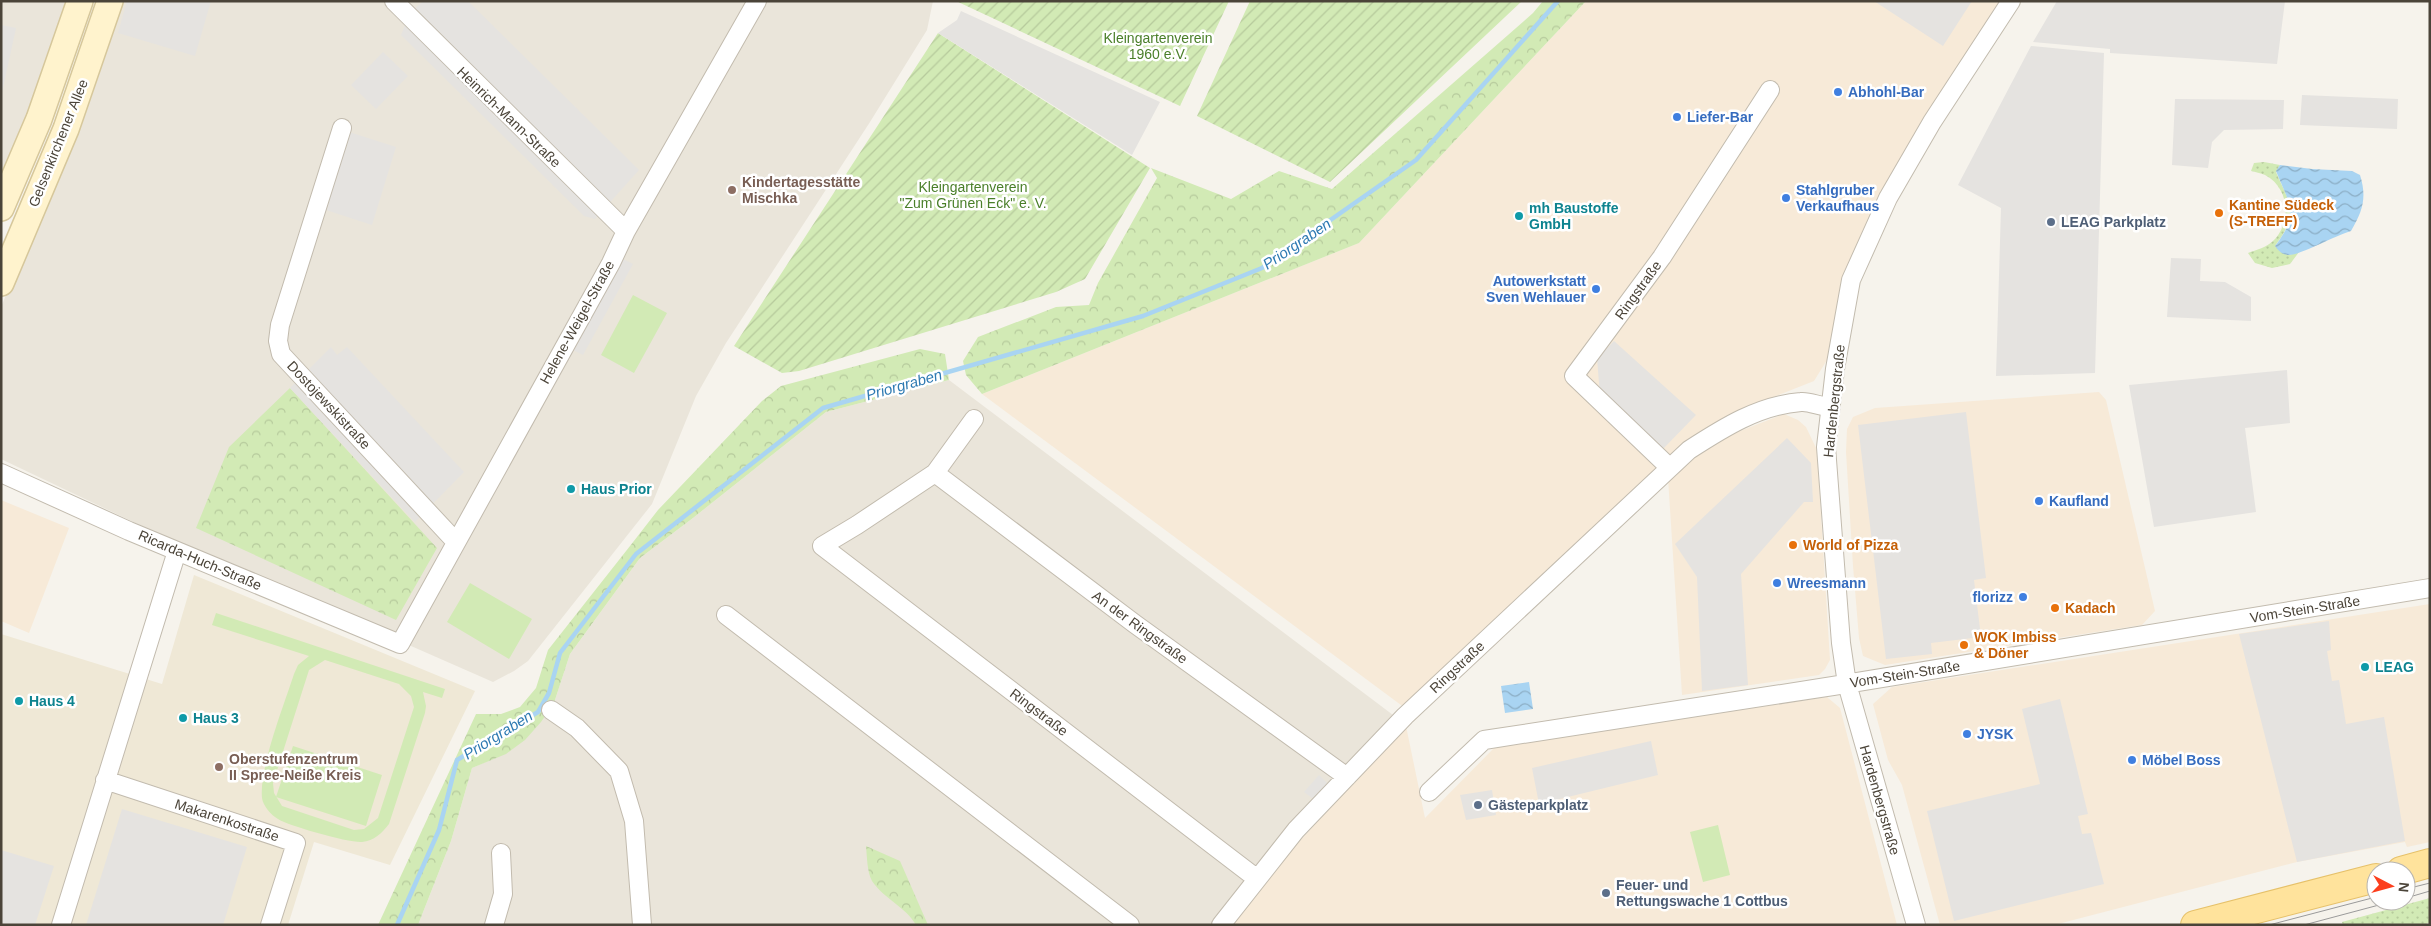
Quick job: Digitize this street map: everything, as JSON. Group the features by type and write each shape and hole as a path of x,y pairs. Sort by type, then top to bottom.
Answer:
{"main road":[{"name":"Gelsenkirchener Allee","path":"1,208 38,119 80,1"},
{"name":"Gelsenkirchener Allee","path":"1,283 66,129 110,1"},
{"path":"2416,867 2430,863"},
{"path":"2195,925 2366,881"}],"street":[{"name":"Heinrich-Mann-Straße","path":"394,1 626,231"},
{"name":"Helene-Weigel-Straße","path":"400,644 611,263 626,231 757,1"},
{"name":"Hardenbergstraße","path":"1916,925 1847,684 1841,643 1826,447 1831,400 1851,280 1888,198 1932,122 2011,1"},
{"name":"Ringstraße","path":"1669,467 1574,376 1662,257 1770,90"},
{"name":"Dostojewskistraße","path":"342,128 283,316 278,341 281,354 456,542"},
{"name":"Ringstraße","path":"1221,925 1256,878 1296,830 1405,716 1669,467 1689,450 1741,418 1784,404 1806,402 1819,407 1831,400"},
{"path":"935,473 974,420"},
{"name":"Ricarda-Huch-Straße","path":"1,473 177,551 400,644"},
{"name":"Ringstraße","path":"935,473 822,546 1256,878"},
{"name":"An der Ringstraße","path":"935,473 1135,624 1347,777"},
{"path":"61,925 177,551"},
{"name":"Vom-Stein-Straße","path":"1429,792 1484,740 1847,684 2430,588"},
{"path":"726,615 1130,925"},
{"path":"551,710 577,728 619,771 634,821 642,925"},
{"name":"Makarenkostraße","path":"105,780 296,842 270,925"},
{"path":"494,925 503,894 501,853"}],"shaded area":[{"path":"1,1 71,1 1,186"},
{"path":"116,1 933,1 927,30 870,122 726,343 696,396 652,504 528,661 493,682 188,548 1,459 1,307 70,141"},
{"path":"127,1 211,1 195,56 118,33"},
{"path":"423,1 468,1 639,170 595,219 584,216 401,35 410,13"},
{"path":"1586,1 2006,1 1843,279 1827,360 1814,381 1761,402 1730,417 1405,708 982,394 1359,243"},
{"path":"1874,1 1972,1 1943,46"},
{"path":"2057,1 2285,1 2277,64 2110,53 2110,49 2033,42"},
{"path":"961,11 1160,102 1132,155 938,33 957,20"},
{"path":"1,25 16,28 1,97"},
{"name":"LEAG Parkplatz","path":"2031,46 2104,53 2095,373 1996,376 2001,208 1958,185"},
{"path":"383,52 408,76 376,109 351,85"},
{"path":"2302,95 2398,99 2397,129 2300,125"},
{"path":"2175,99 2284,100 2283,129 2224,130 2212,142 2208,168 2172,165"},
{"path":"346,131 396,147 372,225 323,209"},
{"path":"2171,258 2201,259 2200,281 2225,282 2251,297 2251,321 2167,317"},
{"path":"623,259 633,264 583,355 573,350"},
{"path":"1614,341 1696,415 1663,449 1600,396 1597,358"},
{"path":"331,347 337,355 347,347 464,472 415,522 290,388"},
{"path":"2287,370 2290,423 2245,428 2256,512 2154,527 2129,385"},
{"path":"949,380 1393,715 1252,872 1213,925 418,925 451,841 472,768 506,753 554,703 570,654 640,558 826,412"},
{"path":"2099,392 2106,400 2155,611 2142,625 1885,665 1863,656 1859,638 1853,566 1846,452 1847,429 1853,417 1875,408"},
{"path":"1966,412 1986,578 1974,580 1981,637 1931,643 1932,654 1886,659 1858,425"},
{"path":"1784,414 1798,420 1806,427 1817,450 1830,660 1819,675 1682,695 1668,478 1717,440"},
{"path":"1787,438 1811,463 1813,502 1804,502 1741,574 1748,685 1702,691 1697,577 1675,544"},
{"path":"1,500 69,528 29,633 1,621"},
{"name":"Oberstufenzentrum II Spree-Neiße Kreis","path":"194,575 475,691 390,865 314,842 288,925 1,925 1,634 162,684"},
{"path":"2430,604 2430,842 2407,847 2405,842 2297,862 2054,925 1940,925 1902,785 1888,760 1873,704 1892,687"},
{"path":"2329,621 2331,650 2327,651 2332,681 2339,680 2346,724 2384,717 2405,841 2297,862 2239,634"},
{"path":"1827,697 1840,708 1897,925 1230,925 1262,882 1406,726 1425,818 1495,747"},
{"path":"2060,699 2088,814 2078,816 2082,834 2091,833 2104,884 1954,921 1927,811 2040,784 2022,709"},
{"path":"1651,741 1658,775 1539,804 1532,768"},
{"path":"1319,775 1330,786 1316,801 1304,792"},
{"name":"Gästeparkplatz","path":"1492,790 1496,815 1466,820 1460,795"},
{"path":"122,809 247,847 223,925 86,925"},
{"path":"1,850 54,866 35,925 1,925"}],"green space":[{"name":"Kleingartenverein 1960 e.V.","path":"956,1 1229,1 1180,106"},
{"path":"1250,1 1522,1 1330,182 1197,116"},
{"path":"1543,1 1586,1 1359,243 982,394 966,375 963,361 978,337 1056,307 1089,305 1098,283 1157,178 1151,168 1231,199 1279,171 1332,189 1533,13"},
{"name":"Kleingartenverein \"Zum Grünen Eck\" e. V.","path":"938,33 1150,168 1085,279 1056,292 799,371 782,373 734,346"},
{"path":"2264,162 2280,165 2276,172 2286,194 2290,209 2288,225 2275,246 2289,255 2299,252 2290,264 2272,268 2255,263 2248,253 2265,247 2273,241 2279,234 2285,216 2286,206 2279,188 2265,175 2251,171 2254,163"},
{"path":"633,295 667,313 634,373 601,355"},
{"path":"920,349 945,354 949,380 826,412 640,558 570,654 554,703 541,722 525,740 506,754 472,768 451,841 418,925 378,925 476,714 501,714 520,707 536,688 548,650 658,510 762,401 781,386"},
{"path":"290,388 437,548 396,620 196,528 229,447"},
{"path":"470,583 532,619 509,659 447,622"},
{"path":"216,613 445,689 442,698 423,692 426,706 425,713 389,824 377,836 362,842 333,837 284,822 268,810 262,798 262,785 268,754 294,674 298,665 309,656 212,625","holes":["325,660 399,684 411,696 414,707 378,818 364,829 354,830 282,806 274,793 273,783 309,670"]},
{"path":"293,746 382,775 366,826 276,797"},
{"path":"1718,825 1730,875 1703,882 1690,832"},
{"path":"866,846 900,861 928,925 916,925 907,913 872,881 869,873"},
{"path":"2430,898 2430,922 2424,925 2343,925 2342,922 2382,911 2416,911 2416,902"}],"water":[{"path":"2280,165 2352,171 2360,175 2363,204 2351,231 2293,254 2286,255 2279,251 2275,246 2283,235 2290,217 2288,201 2276,171"},
{"path":"1529,682 1533,709 1505,713 1501,686"}],"waterway":[{"name":"Priorgraben","path":"397,925 439,830 457,760 538,712 549,693 560,653 636,554 823,408 1143,316 1262,268 1416,160 1558,1"}],"tram line":[{"path":"2416,886 2430,883"},
{"path":"2416,895 2430,891"},
{"path":"2269,925 2366,900"},
{"path":"2304,925 2366,908"}],"place":[{"name":"Abhohl-Bar","path":"1838,92"},
{"name":"Liefer-Bar","path":"1677,117"},
{"name":"Kindertagesstätte Mischka","path":"732,190"},
{"name":"Stahlgruber Verkaufhaus","path":"1786,198"},
{"name":"Kantine Südeck (S-TREFF)","path":"2219,213"},
{"name":"mh Baustoffe GmbH","path":"1519,216"},
{"name":"LEAG Parkplatz","path":"2051,222"},
{"name":"Autowerkstatt Sven Wehlauer","path":"1596,289"},
{"name":"Haus Prior","path":"571,489"},
{"name":"Kaufland","path":"2039,501"},
{"name":"World of Pizza","path":"1793,545"},
{"name":"Wreesmann","path":"1777,583"},
{"name":"florizz","path":"2023,597"},
{"name":"Kadach","path":"2055,608"},
{"name":"WOK Imbiss & Döner","path":"1964,645"},
{"name":"LEAG","path":"2365,667"},
{"name":"Haus 4","path":"19,701"},
{"name":"Haus 3","path":"183,718"},
{"name":"JYSK","path":"1967,734"},
{"name":"Möbel Boss","path":"2132,760"},
{"name":"Oberstufenzentrum II Spree-Neiße Kreis","path":"219,767"},
{"name":"Gästeparkplatz","path":"1478,805"},
{"name":"Feuer- und Rettungswache 1 Cottbus","path":"1606,893"}]}
